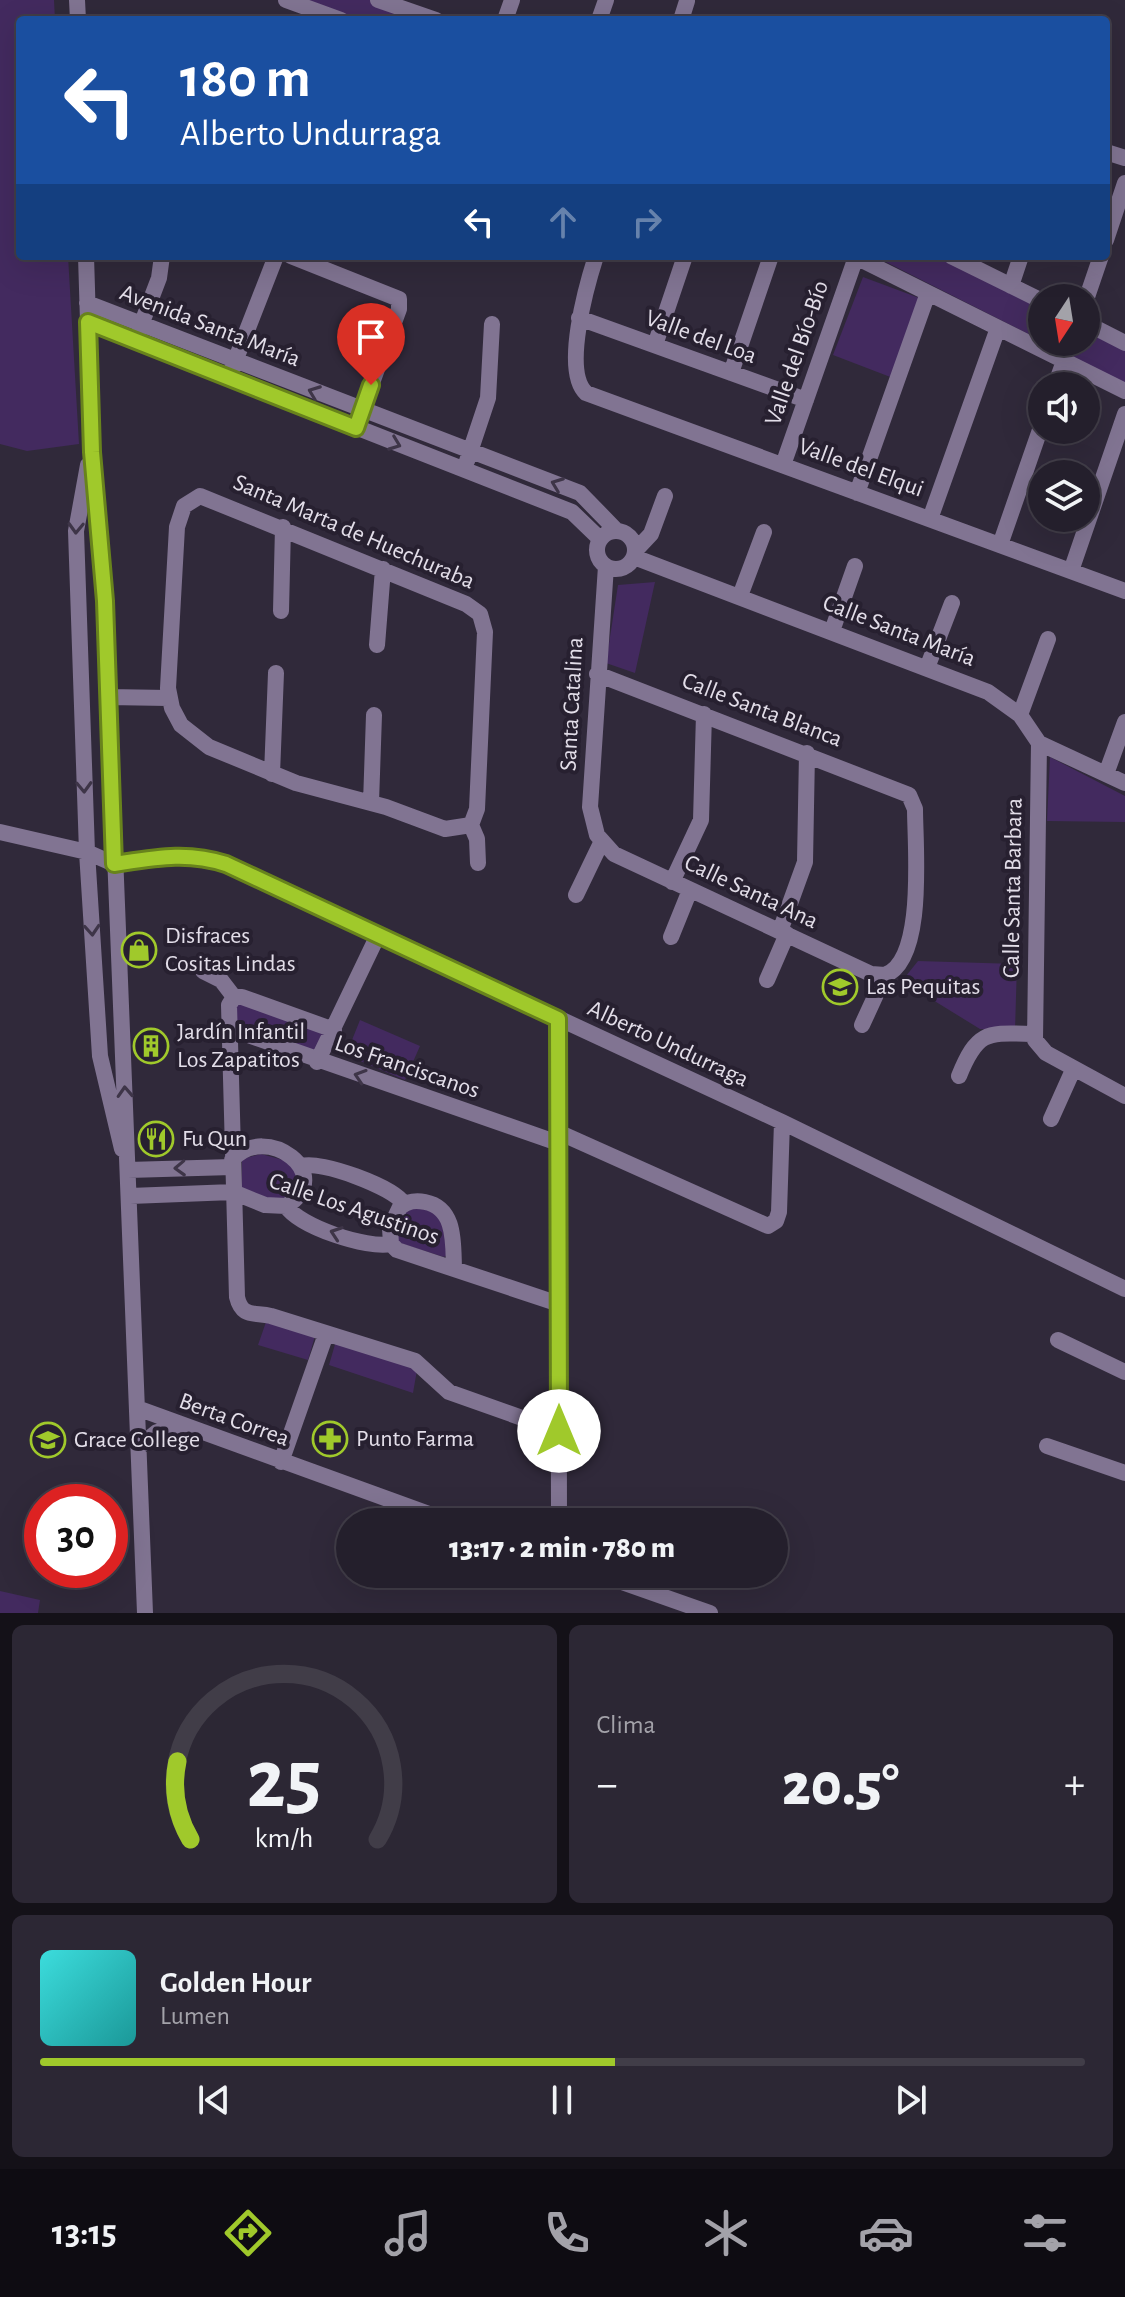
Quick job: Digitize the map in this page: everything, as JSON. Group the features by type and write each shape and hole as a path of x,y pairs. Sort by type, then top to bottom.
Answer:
{"street":[{"path":"286,0 330,16"},
{"path":"378,0 411,11"},
{"path":"1110,228 1125,183"},
{"path":"86,260 92,452 105,601 145,1613"},
{"path":"134,341 159,278 161,260"},
{"path":"229,378 274,260"},
{"path":"301,260 399,299 399,309 356,428"},
{"path":"579,318 595,260"},
{"path":"655,345 684,260"},
{"path":"731,373 770,260"},
{"name":"Valle del Bío-Bío","path":"783,465 854,260"},
{"path":"863,260 1125,391"},
{"path":"959,260 1028,294"},
{"path":"1011,286 1020,260"},
{"path":"1091,284 1100,260"},
{"path":"857,493 928,293"},
{"name":"Avenida Santa María","path":"87,303 580,493 592,501 617,531 628,535 635,554"},
{"name":"Valle del Loa","path":"579,318 806,400"},
{"name":"Valle del Elqui","path":"579,318 578,377 581,388 1125,591"},
{"name":"Avenida Santa María","path":"88,322 572,512 600,539"},
{"path":"463,470 488,398 492,324"},
{"path":"930,519 998,328"},
{"path":"1100,330 1125,343"},
{"path":"1060,372 1064,361"},
{"path":"1071,571 1125,414"},
{"path":"1000,545 1035,444"},
{"path":"92,452 80,497 76,531 87,852 102,1072 128,1170"},
{"name":"Santa Marta de Huechuraba","path":"168,698 177,527 184,506 194,498 207,496 471,606 483,620 477,809 471,825"},
{"path":"617,531 600,539 598,556 606,566 619,569 651,534 665,496"},
{"path":"281,611 283,527"},
{"path":"740,596 764,532"},
{"name":"Calle Santa María","path":"635,554 1000,698 1020,715 1039,743"},
{"name":"Santa Catalina","path":"601,843 590,807 606,566"},
{"path":"832,631 855,566"},
{"path":"377,645 383,569"},
{"path":"927,668 952,603"},
{"path":"1020,715 1048,639"},
{"path":"272,774 276,673"},
{"name":"Calle Santa Blanca","path":"597,674 909,795 915,809 914,920 901,962 885,975"},
{"path":"108,697 168,698 181,725 199,741 272,774 445,829 471,825 477,839 478,863"},
{"path":"672,882 701,820 704,714"},
{"path":"371,803 374,715"},
{"path":"1106,774 1125,722"},
{"path":"1039,743 1125,783"},
{"name":"Calle Santa Barbara","path":"1034,1034 1039,743"},
{"path":"83,753 110,752"},
{"path":"767,980 805,862 807,753"},
{"path":"0,832 87,852 114,864"},
{"path":"576,895 601,843"},
{"name":"Calle Santa Ana","path":"601,843 621,858 672,882 871,974 885,975"},
{"name":"Alberto Undurraga","path":"114,864 175,855 213,860 782,1122 1125,1289"},
{"path":"671,937 690,890"},
{"path":"317,1062 378,935"},
{"name":"Los Franciscanos","path":"203,971 221,980 234,997 334,1030"},
{"path":"862,1025 885,975"},
{"path":"234,997 228,1009 228,1028 237,1297 243,1311 271,1316 415,1361 449,1392 559,1431"},
{"path":"558,1019 559,1508"},
{"name":"Los Franciscanos","path":"228,1028 317,1062 558,1138 768,1226 776,1221 779,1212 782,1122"},
{"path":"959,1076 971,1047 980,1038 994,1033 1034,1034 1041,1050 1125,1096"},
{"path":"1051,1119 1073,1070"},
{"path":"128,1170 232,1164 247,1148 264,1147 296,1157 302,1166 301,1188 286,1206"},
{"path":"302,1166 319,1164 393,1192 404,1204"},
{"name":"Calle Los Agustinos","path":"130,1196 233,1192 265,1205 286,1206 305,1223 371,1245 391,1244 397,1250 559,1304"},
{"path":"391,1244 393,1216 404,1204 430,1203 445,1214 452,1231 454,1268"},
{"path":"281,1462 326,1334"},
{"path":"1058,1340 1125,1372"},
{"name":"Berta Correa","path":"137,1408 411,1508"},
{"path":"140,1446 157,1432 179,1425"},
{"path":"1047,1446 1125,1473"},
{"path":"639,1588 710,1613"}],"shaded area":[{"path":"0,0 54,0 55,16 16,16 16,260 68,260 79,444 27,451 0,444"},
{"path":"294,0 376,0 419,16 336,16"},
{"path":"882,260 947,260 1028,299 1028,334"},
{"path":"863,277 922,299 893,378 833,355"},
{"path":"1100,335 1125,348 1125,384 1070,356 1100,356"},
{"path":"655,582 635,673 606,663 618,585"},
{"path":"1050,757 1125,796 1125,822 1047,821"},
{"path":"918,961 1017,964 1015,1030 980,1029 902,981"},
{"path":"234,1001 332,1029 319,1053 232,1025"},
{"path":"360,1020 420,1046 405,1080 346,1055"},
{"path":"261,1154 287,1161 297,1171 296,1189 278,1202 242,1188 242,1159"},
{"path":"425,1206 443,1220 447,1255 444,1257 396,1242 395,1235 404,1211"},
{"path":"266,1322 315,1336 308,1360 258,1345"},
{"path":"336,1341 413,1366 417,1370 413,1393 329,1365"},
{"path":"0,1591 40,1600 38,1613 0,1613"}],"place":[{"name":"Disfraces Cositas Lindas","path":"139,950"},
{"name":"Las Pequitas","path":"840,987"},
{"name":"Jardín Infantil Los Zapatitos","path":"151,1046"},
{"name":"Fu Qun","path":"156,1139"},
{"name":"Punto Farma","path":"330,1439"},
{"name":"Grace College","path":"48,1440"}],"route":[{"path":"371,385 356,428 88,322 92,452 105,601 114,864 175,855 200,856 226,864 558,1019 559,1431"}]}
